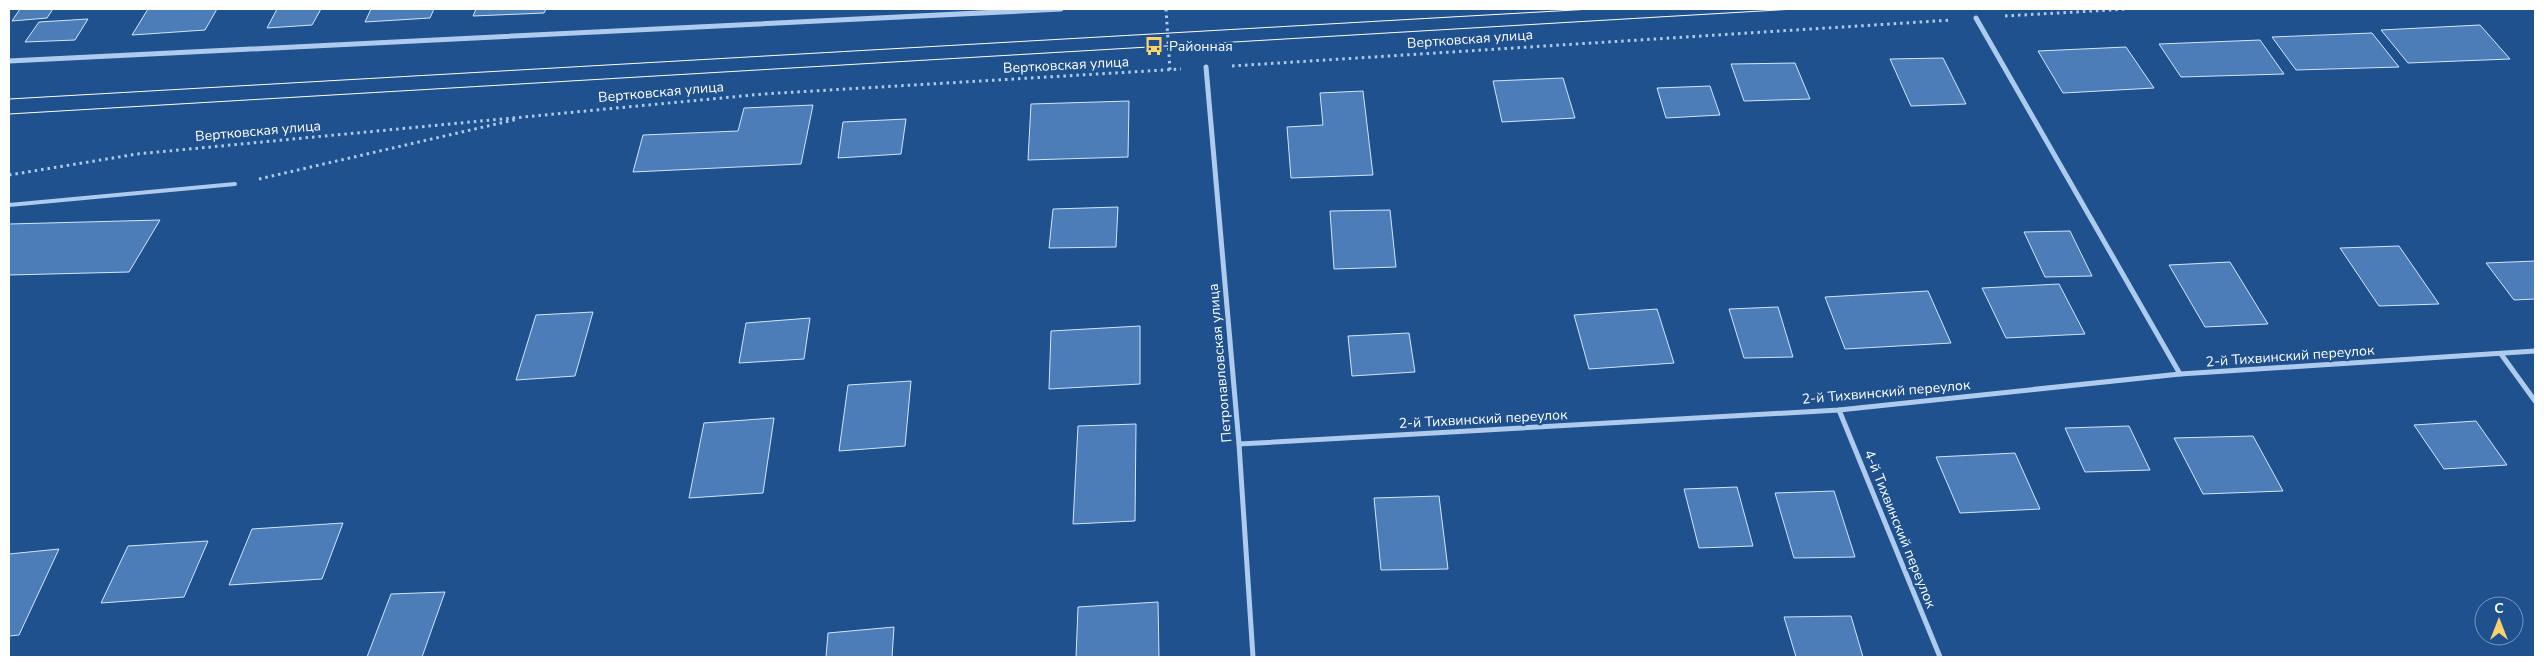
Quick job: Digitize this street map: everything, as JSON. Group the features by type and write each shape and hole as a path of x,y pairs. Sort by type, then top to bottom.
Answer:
{"street":[{"path":"9,61 1061,9"},
{"path":"1976,18 2180,374"},
{"name":"Петропавловская улица","path":"1206,67 1239,444 1254,657"},
{"name":"2-й Тихвинский переулок","path":"1239,444 1839,410 2180,374 2535,351"},
{"path":"2500,354 2535,401"},
{"name":"4-й Тихвинский переулок","path":"1839,410 1940,657"}],"lane":[{"path":"9,205 235,184"}],"path":[{"path":"1166,9 1170,70"},
{"name":"Вертковская улица","path":"9,175 137,154 762,94 2127,9"},
{"path":"235,184 531,116"}],"building":[{"path":"20,9 53,9 47,18 12,21"},
{"path":"148,9 217,9 205,30 132,35"},
{"path":"277,9 321,9 312,25 267,28"},
{"path":"371,9 434,9 430,18 365,22"},
{"path":"476,9 546,9 544,13 473,16"},
{"path":"88,19 75,40 25,42 39,22"},
{"path":"2480,25 2510,59 2408,63 2381,30"},
{"path":"2372,33 2399,67 2296,70 2272,37"},
{"path":"2260,40 2284,74 2181,77 2159,44"},
{"path":"2126,47 2154,88 2063,93 2038,51"},
{"path":"1943,58 1966,104 1911,106 1890,59"},
{"path":"1795,63 1810,99 1744,101 1731,64"},
{"path":"1563,78 1575,118 1502,122 1493,81"},
{"path":"1710,86 1720,115 1666,118 1657,88"},
{"path":"1363,91 1373,175 1291,178 1287,127 1323,125 1320,93"},
{"path":"1129,101 1128,157 1028,160 1031,104"},
{"path":"813,105 801,164 633,172 643,135 738,131 744,108"},
{"path":"906,119 901,154 838,158 843,122"},
{"path":"1118,207 1116,247 1049,248 1053,209"},
{"path":"1390,210 1396,267 1334,269 1330,211"},
{"path":"160,220 129,272 9,275 9,224"},
{"path":"2070,231 2092,276 2045,277 2024,232"},
{"path":"2399,246 2439,304 2379,306 2340,248"},
{"path":"2535,261 2535,299 2514,300 2486,263"},
{"path":"2230,262 2268,324 2205,327 2169,265"},
{"path":"2059,284 2085,334 2006,338 1982,288"},
{"path":"1928,291 1951,343 1845,349 1825,297"},
{"path":"1778,307 1793,357 1744,358 1729,309"},
{"path":"1657,309 1674,363 1589,369 1574,315"},
{"path":"593,312 575,376 516,380 536,315"},
{"path":"810,318 804,359 739,363 746,323"},
{"path":"1140,326 1140,384 1049,389 1051,331"},
{"path":"1409,333 1415,372 1352,376 1348,336"},
{"path":"911,381 905,446 839,451 848,385"},
{"path":"774,418 763,493 689,498 704,423"},
{"path":"2476,421 2507,465 2444,469 2414,425"},
{"path":"1136,424 1135,521 1073,524 1078,426"},
{"path":"2129,426 2150,470 2085,472 2065,428"},
{"path":"2253,436 2283,491 2203,494 2174,438"},
{"path":"2015,453 2040,509 1960,513 1936,457"},
{"path":"1737,487 1753,546 1699,548 1684,489"},
{"path":"1834,491 1855,557 1794,558 1775,493"},
{"path":"1439,496 1448,569 1381,570 1374,498"},
{"path":"343,523 322,579 229,585 252,529"},
{"path":"208,541 184,597 101,603 128,546"},
{"path":"59,549 19,635 9,636 9,554"},
{"path":"445,592 422,657 367,657 391,594"},
{"path":"1158,602 1159,657 1076,657 1078,607"},
{"path":"1851,616 1863,657 1796,657 1784,617"},
{"path":"894,627 892,657 826,657 828,633"}],"tram line":[{"path":"9,99 1592,9"},
{"path":"9,114 1795,9"}],"place":[{"name":"Районная","path":"1154,46"}]}
